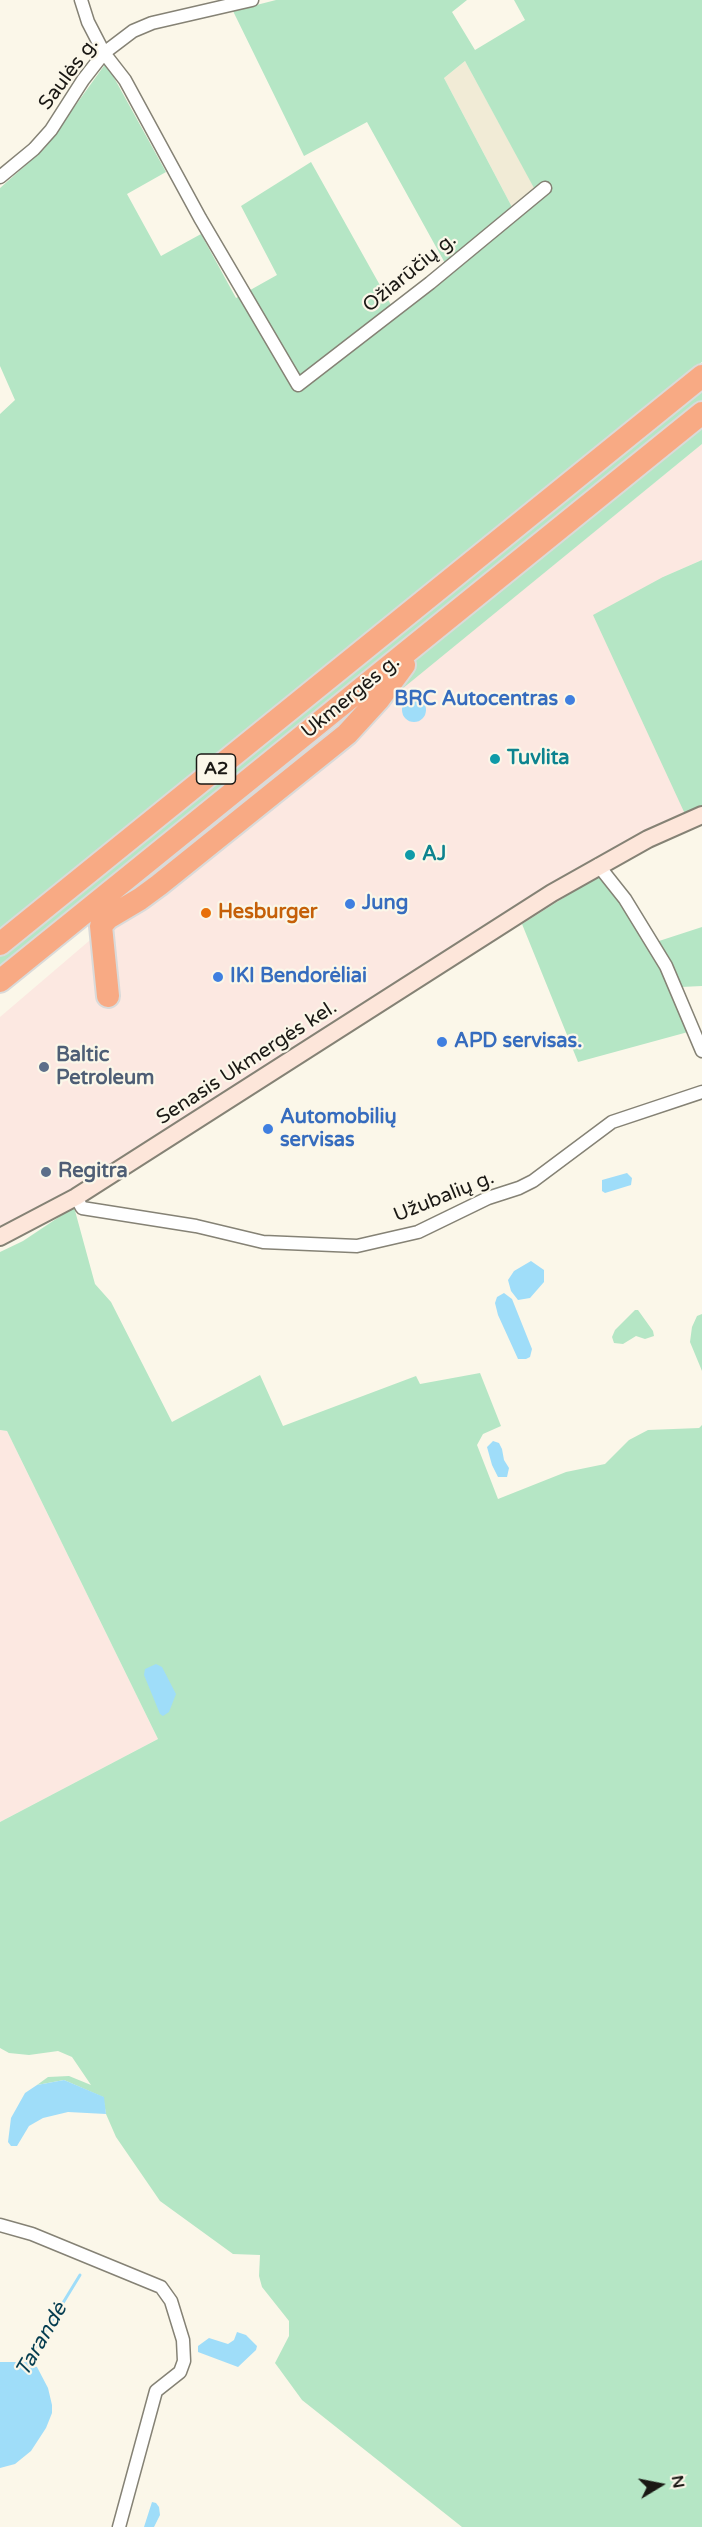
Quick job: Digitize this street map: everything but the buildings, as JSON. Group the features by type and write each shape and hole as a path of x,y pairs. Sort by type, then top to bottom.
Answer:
{"highway":[{"name":"Ukmergės g.","path":"0,944 702,376"},
{"name":"Ukmergės g.","path":"0,981 702,413"},
{"path":"108,996 101,926 108,918 159,885 347,734 379,699 404,664 440,636 453,615"}],"main road":[{"name":"Senasis Ukmergės kel.","path":"0,1237 76,1197 598,865 702,814"}],"street":[{"path":"81,0 88,21 104,53"},
{"name":"Saulės g.","path":"0,177 34,149 51,130 104,53 133,31 152,23 252,0"},
{"name":"Ožiarūčių g.","path":"104,53 125,80 200,218 298,385 430,283 545,188"},
{"path":"598,865 625,899 666,966 702,1051"},
{"name":"Užubalių g.","path":"76,1197 82,1208 196,1226 263,1242 357,1246 418,1232 469,1207 519,1188 532,1181 612,1122 702,1092"},
{"path":"0,2225 32,2234 161,2288 171,2301 183,2340 184,2361 180,2372 156,2391 119,2527"}],"shaded area":[{"path":"465,61 535,188 513,209 444,78"},
{"path":"702,444 702,560 663,577 685,814 603,854 521,902 84,1186 0,1231 0,1017 96,935"},
{"path":"0,1430 7,1431 158,1739 0,1822"}],"green space":[{"path":"276,0 467,0 452,12 475,50 525,20 514,0 702,0 702,362 0,930 0,414 15,400 0,366 0,188 44,149 106,63 166,172 127,194 161,256 201,234 236,298 277,275 241,206 311,162 391,305 446,265 367,122 304,156 233,11","holes":["465,61 534,188 513,209 444,78"]},
{"path":"702,386 702,405 0,970 0,953"},
{"path":"702,426 702,444 380,707 399,674 416,659"},
{"path":"702,560 702,807 685,814 593,615 663,577"},
{"path":"609,869 659,941 702,927 702,986 681,987 688,1032 578,1062 522,924"},
{"path":"74,1207 95,1284 111,1302 172,1422 260,1375 283,1426 416,1376 420,1384 480,1373 501,1426 483,1434 477,1445 498,1499 566,1472 605,1464 629,1440 648,1430 699,1428 702,1425 702,2527 462,2527 302,2400 275,2363 289,2336 289,2321 262,2287 259,2276 260,2255 233,2254 160,2201 116,2137 106,2114 103,2097 64,2080 37,2085 48,2077 69,2076 91,2085 72,2057 58,2051 29,2055 9,2053 0,2048 0,1822 158,1739 7,1431 0,1430 0,1252 23,1241"},
{"path":"635,1310 638,1310 654,1336 645,1339 636,1336 623,1344 614,1343 612,1337 615,1330"},
{"path":"702,1314 702,1371 690,1342 692,1327 697,1316"}],"water":[{"path":"414,698 423,701 426,710 423,719 414,722 405,719 402,710 405,701"},
{"path":"627,1173 632,1178 631,1185 605,1193 602,1191 602,1180"},
{"path":"531,1261 544,1270 544,1282 530,1298 518,1300 511,1291 508,1280 514,1271"},
{"path":"504,1293 512,1299 532,1349 530,1357 526,1359 518,1359 498,1315 495,1303 497,1297"},
{"path":"493,1441 499,1443 502,1449 504,1460 509,1468 507,1477 498,1477 492,1465 487,1447"},
{"path":"156,1664 162,1667 176,1694 169,1712 163,1716 160,1714 144,1675 145,1669"},
{"path":"64,2080 104,2097 106,2114 68,2112 43,2118 29,2126 17,2146 11,2146 8,2142 11,2118 25,2093 37,2085"},
{"path":"237,2332 246,2335 257,2346 256,2350 238,2367 198,2352 198,2346 209,2338 228,2344 234,2340"},
{"path":"0,2362 26,2362 37,2367 48,2388 52,2413 46,2428 31,2451 15,2464 0,2468"},
{"path":"152,2502 159,2507 160,2515 154,2527 144,2527"}],"waterway":[{"name":"Tarandė","path":"25,2365 80,2275"}],"place":[{"name":"BRC Autocentras","path":"570,700"},
{"name":"Tuvlita","path":"495,759"},
{"name":"AJ","path":"410,855"},
{"name":"Jung","path":"350,904"},
{"name":"Hesburger","path":"206,913"},
{"name":"IKI Bendorėliai","path":"218,977"},
{"name":"APD servisas.","path":"442,1042"},
{"name":"Baltic Petroleum","path":"44,1067"},
{"name":"Automobilių servisas","path":"268,1129"},
{"name":"Regitra","path":"46,1172"}]}
